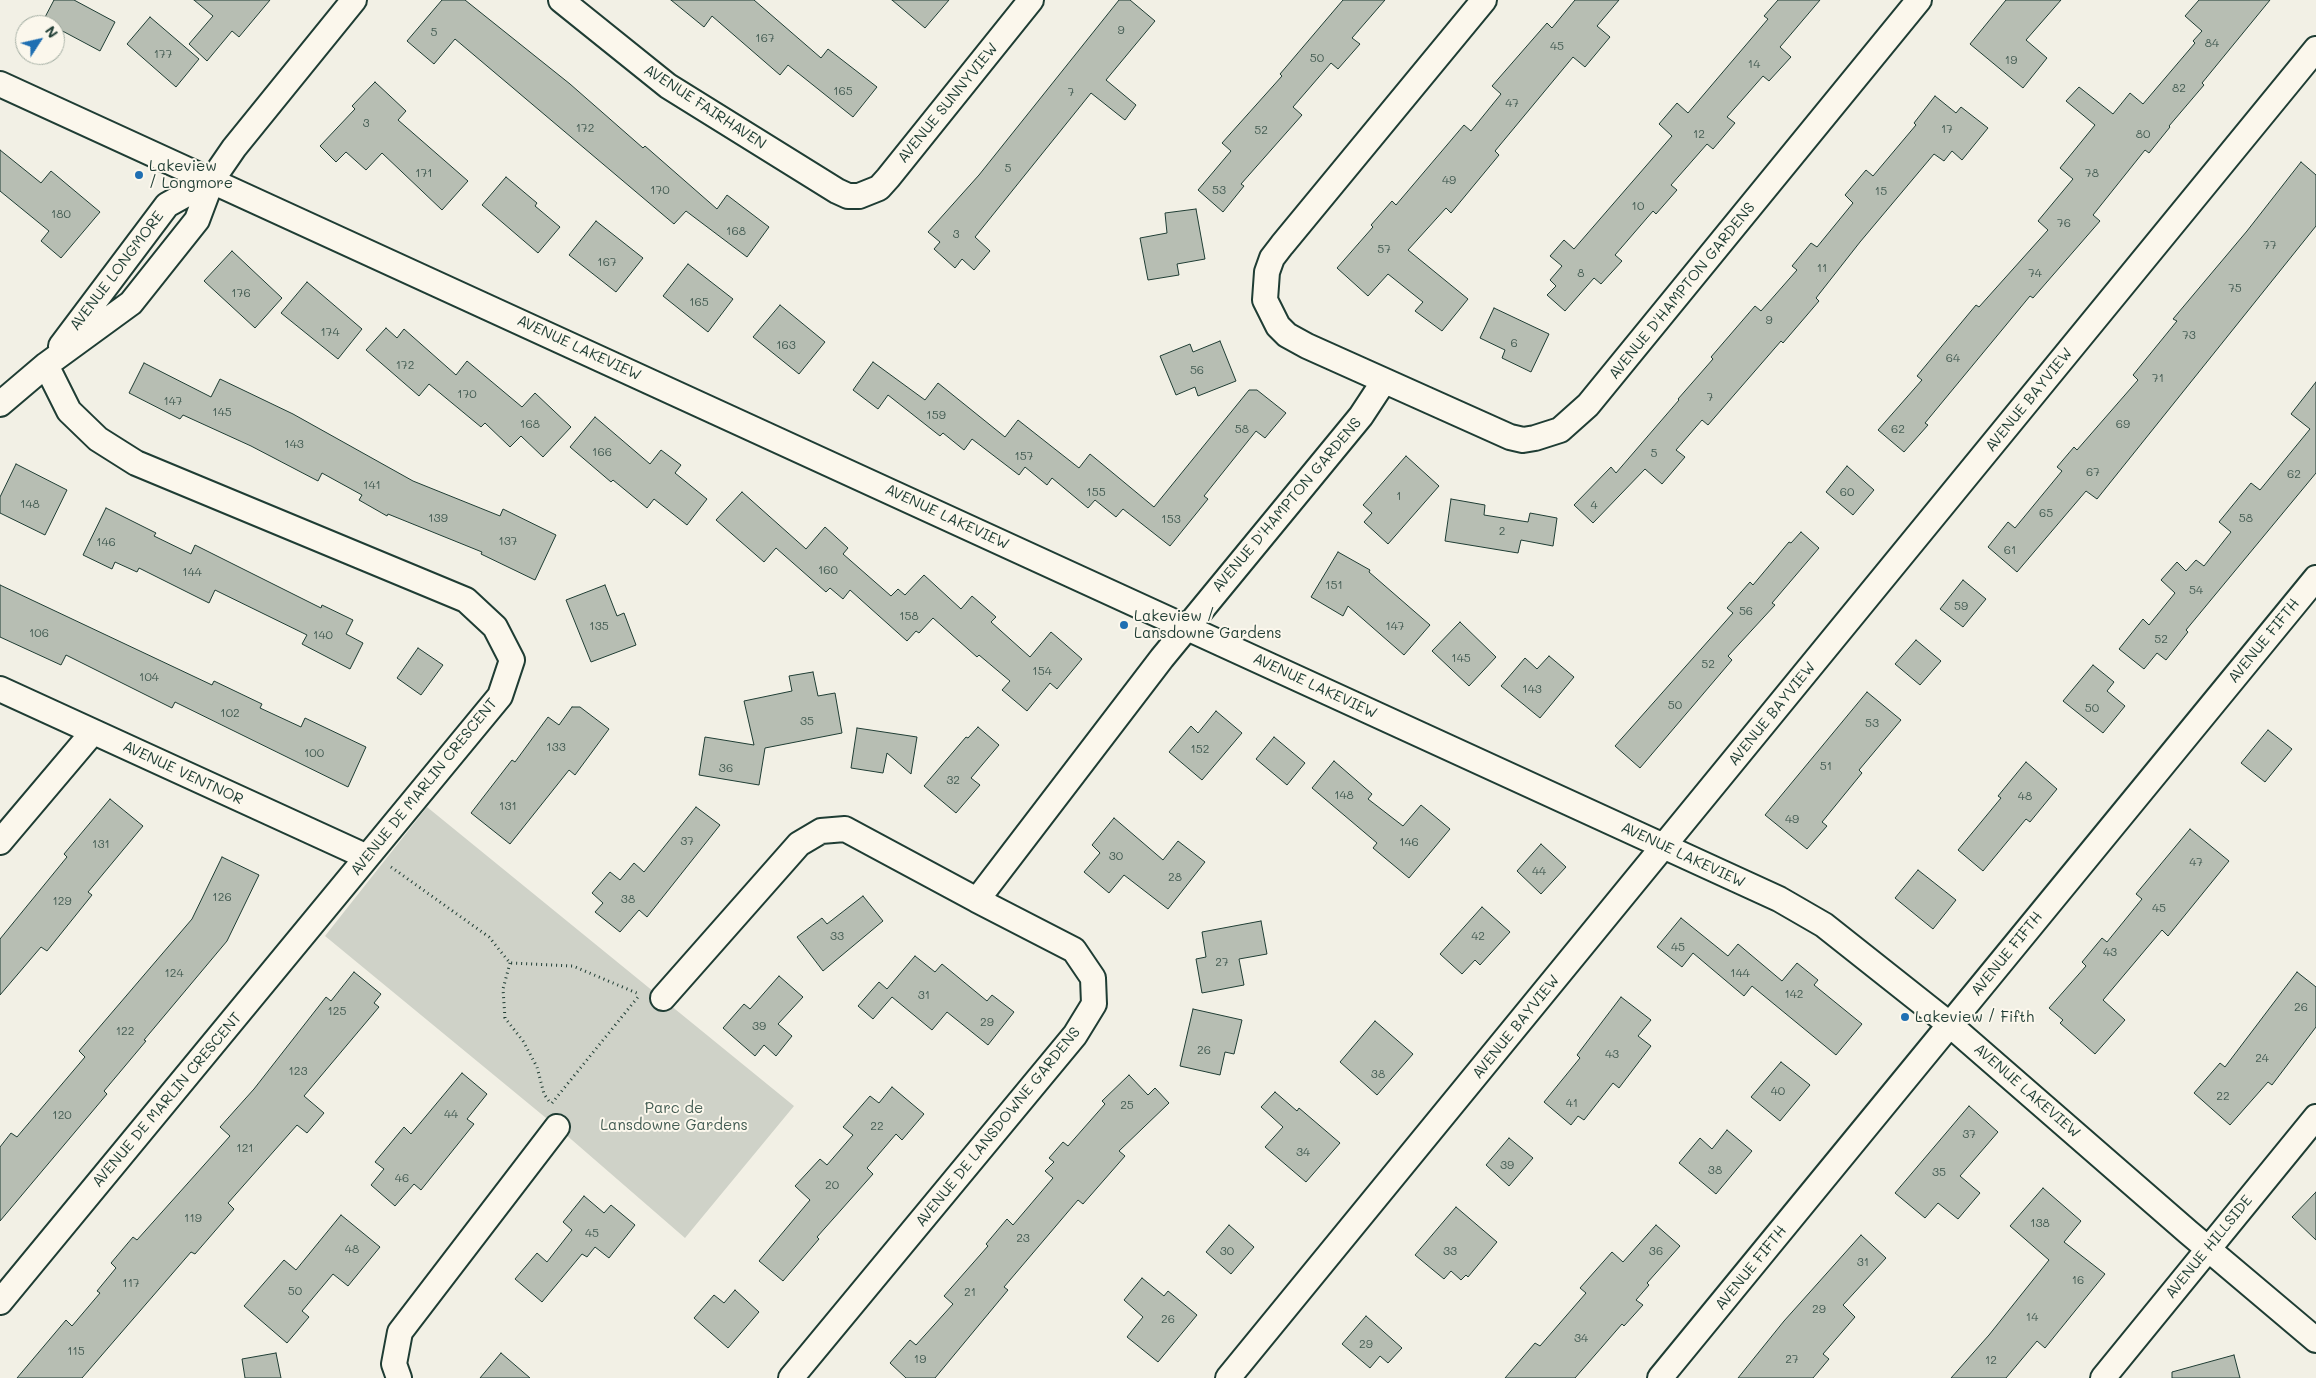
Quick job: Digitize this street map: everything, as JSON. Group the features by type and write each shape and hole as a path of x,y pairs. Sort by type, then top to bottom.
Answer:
{"street":[{"path":"212,180 234,148 354,0"},
{"name":"AVENUE FAIRHAVEN","path":"561,0 668,86 837,191 848,196 859,196"},
{"name":"AVENUE SUNNYVIEW","path":"859,196 878,188 888,178 1031,0"},
{"name":"AVENUE D'HAMPTON GARDENS","path":"1484,0 1272,258 1267,272 1265,300 1278,326 1288,335 1384,381 1523,440 1560,430 1588,405 1919,0"},
{"name":"AVENUE BAYVIEW","path":"1228,1378 2316,49"},
{"name":"AVENUE LAKEVIEW","path":"0,84 1779,899 1824,925 1949,1024 2208,1249 2316,1340"},
{"name":"AVENUE LONGMORE","path":"46,365 167,206 212,180"},
{"name":"AVENUE LONGMORE","path":"0,404 46,365 131,303 196,220 212,180"},
{"name":"AVENUE DE MARLIN CRESCENT","path":"0,1302 376,860 500,696 512,660 495,627 466,600 136,463 98,439 70,411 46,365"},
{"name":"AVENUE D'HAMPTON GARDENS","path":"1186,628 1361,416 1384,381"},
{"name":"AVENUE FIFTH","path":"1660,1378 2316,578"},
{"path":"977,900 1186,628"},
{"name":"AVENUE VENTNOR","path":"0,688 376,860"},
{"path":"0,842 93,732"},
{"name":"AVENUE DE LANSDOWNE GARDENS","path":"649,995 799,844 821,831 845,829 1074,950 1093,978 1094,1004 1076,1035 791,1378"},
{"path":"399,1378 394,1364 400,1332 552,1113"},
{"name":"AVENUE HILLSIDE","path":"2103,1378 2316,1117"}],"path":[{"path":"376,860 489,937 510,964"},
{"path":"510,964 574,966 649,995 552,1113 544,1094 537,1067 523,1041 506,1018 503,989 510,964"}],"green space":[{"name":"Parc de Lansdowne Gardens","path":"427,807 794,1106 685,1238 557,1127 325,936"}],"building":[{"path":"54,0 74,0 115,22 100,51 65,32 65,15 46,15"},
{"path":"194,0 270,0 239,37 232,31 207,61 189,44 213,16"},
{"path":"442,0 465,0 570,84 643,148 645,146 717,209 727,195 769,227 747,257 686,211 674,224 455,39 434,64 407,41"},
{"path":"671,0 754,0 821,58 828,49 877,87 853,117 788,65 780,75 712,16 704,27"},
{"path":"892,0 949,0 925,28"},
{"path":"1119,0 1130,0 1155,21 1106,80 1136,105 1125,120 1091,93 975,237 990,251 974,270 962,259 955,268 934,249 940,242 928,232 979,175"},
{"path":"1343,0 1385,0 1352,38 1360,44 1338,69 1331,63 1293,107 1302,115 1241,184 1244,186 1223,212 1198,190 1231,151 1222,143 1282,76 1280,74"},
{"path":"1575,0 1619,0 1597,26 1610,37 1585,67 1573,57 1495,151 1499,155 1451,213 1446,208 1408,250 1468,299 1442,331 1415,311 1423,302 1388,274 1368,296 1337,268 1373,227 1371,225 1392,201 1396,205 1464,125 1471,131 1501,94 1492,86 1547,23 1552,28"},
{"path":"1778,0 1820,0 1780,47 1791,57 1769,81 1763,76 1727,117 1735,123 1713,149 1707,144 1671,185 1677,190 1656,214 1653,211 1615,255 1622,261 1601,284 1594,278 1565,311 1547,295 1556,286 1550,280 1562,266 1550,256 1564,240 1574,249 1672,136 1659,124 1677,103 1688,113 1768,19 1764,16"},
{"path":"2006,0 2061,0 2026,40 2047,58 2023,88 1970,44"},
{"path":"2199,0 2270,0 2202,83 2204,85 2149,153 2145,150 2093,215 2100,221 2033,298 2030,296 1925,423 1928,425 1904,452 1878,430 1922,380 1917,376 1976,305 1979,307 2048,230 2038,221 2073,179 2060,168 2095,125 2066,101 2079,87 2113,114 2130,93 2143,104 2195,43 2193,41 2202,31 2185,16"},
{"path":"150,17 199,59 176,87 127,44"},
{"path":"375,82 406,111 398,120 468,181 442,210 382,153 366,170 346,152 336,162 320,146 355,109 352,106"},
{"path":"1935,96 1956,113 1961,107 1988,128 1962,160 1952,151 1944,161 1934,154 1860,242 1816,298 1819,301 1783,343 1781,341 1708,425 1702,420 1676,450 1685,457 1662,484 1645,469 1593,523 1574,505 1611,467 1616,473 1679,400 1713,359 1711,357 1755,306 1761,311 1797,270 1792,266 1811,243 1817,247 1853,203 1845,195 1866,170 1873,176 1916,125 1914,123"},
{"path":"0,150 41,183 51,171 100,212 61,258 41,241 49,231 0,191"},
{"path":"2301,162 2316,175 2316,226 2097,499 2086,491 2017,572 1988,547 2008,522 2015,528 2062,471 2057,467 2074,447 2077,450 2138,380 2133,375 2177,321 2173,319 2247,231"},
{"path":"506,177 537,203 535,206 560,227 538,253 482,205"},
{"path":"1196,209 1205,259 1177,264 1179,275 1148,280 1140,238 1167,233 1165,213"},
{"path":"596,221 643,258 616,292 569,255"},
{"path":"232,251 282,298 255,328 204,281"},
{"path":"688,264 733,299 708,332 663,296"},
{"path":"307,282 362,329 338,359 281,313"},
{"path":"780,305 825,342 799,374 753,337"},
{"path":"1494,308 1549,334 1531,372 1502,358 1505,350 1480,338"},
{"path":"386,328 397,338 404,329 456,375 467,361 522,407 535,393 571,427 543,457 521,436 510,447 485,423 481,427 429,384 419,396 366,350"},
{"path":"1220,341 1236,381 1198,396 1195,387 1176,395 1160,356 1190,344 1193,352"},
{"path":"873,362 925,400 938,383 1005,437 1018,420 1079,468 1090,454 1154,507 1249,390 1257,390 1286,413 1265,438 1256,431 1204,496 1208,499 1170,546 1123,509 1116,517 1095,500 1088,508 1052,478 1047,485 1025,467 1019,475 972,439 964,450 943,433 940,436 888,395 878,409 853,390"},
{"path":"144,363 211,397 220,379 293,414 413,481 500,516 503,509 556,535 535,580 481,554 482,552 388,514 387,516 359,500 362,495 322,473 318,481 251,446 183,415 180,419 129,393"},
{"path":"2316,382 2316,473 2186,630 2188,632 2166,660 2157,653 2144,669 2119,649 2143,619 2149,625 2175,593 2161,580 2177,562 2186,571 2196,560 2204,566 2231,532 2219,522 2251,483 2260,490 2310,429 2291,414"},
{"path":"595,417 650,464 661,450 681,465 675,473 707,499 687,525 654,499 647,508 613,480 611,482 570,447"},
{"path":"1406,456 1439,486 1388,544 1364,522 1372,513 1363,505"},
{"path":"16,464 67,490 45,535 0,513 0,497"},
{"path":"1847,466 1874,490 1853,515 1826,492"},
{"path":"742,492 806,549 825,527 848,548 843,554 891,596 898,589 905,595 924,575 961,609 972,596 996,617 991,622 1030,657 1051,632 1082,659 1057,689 1050,683 1027,711 1002,690 1010,681 979,655 977,657 933,618 919,633 916,631 907,641 850,590 843,599 830,588 826,592 776,548 764,562 716,520"},
{"path":"1451,499 1485,505 1484,515 1528,522 1530,513 1557,518 1553,546 1521,540 1518,553 1445,541"},
{"path":"106,508 156,533 154,536 191,554 195,545 321,608 322,605 353,620 346,634 363,643 350,669 302,644 307,635 215,590 209,603 139,568 137,572 115,562 112,569 83,555"},
{"path":"1801,532 1819,548 1772,603 1775,605 1728,656 1732,660 1640,768 1615,746 1733,613 1727,608 1750,582 1753,585 1789,542 1791,543"},
{"path":"1338,552 1370,570 1369,572 1430,625 1404,655 1348,606 1343,616 1311,597"},
{"path":"1963,580 1986,599 1963,627 1940,609"},
{"path":"0,585 212,685 214,681 262,704 260,708 301,727 305,718 366,747 348,787 175,702 172,708 66,655 61,665 0,637"},
{"path":"605,585 617,616 624,613 636,645 591,662 566,600"},
{"path":"1460,622 1496,657 1469,686 1432,651"},
{"path":"1916,640 1941,661 1920,685 1895,664"},
{"path":"418,648 443,665 421,695 397,678"},
{"path":"1549,656 1574,677 1540,718 1501,686 1525,658 1537,669"},
{"path":"2093,665 2114,682 2107,691 2125,706 2103,733 2063,701"},
{"path":"813,672 818,696 835,693 842,733 765,748 759,785 699,775 705,737 754,745 744,701 792,691 789,676"},
{"path":"1867,692 1901,720 1859,770 1862,773 1822,822 1827,826 1807,849 1765,815"},
{"path":"572,707 580,707 609,729 575,775 569,770 510,844 471,813 512,760 515,762 548,717 559,725"},
{"path":"1216,711 1242,733 1202,780 1169,752 1191,726 1198,733"},
{"path":"978,727 999,745 971,778 980,785 956,813 924,786 966,737 968,738"},
{"path":"857,728 917,737 911,774 887,753 883,773 851,768"},
{"path":"2268,730 2292,749 2265,782 2241,763"},
{"path":"1274,737 1305,763 1287,785 1256,759"},
{"path":"1334,761 1372,794 1368,799 1403,826 1421,805 1450,829 1409,878 1373,848 1377,843 1312,788"},
{"path":"2026,762 2057,789 2030,822 2026,819 1983,871 1958,850 2001,798 1998,796"},
{"path":"110,799 143,826 88,892 92,895 47,951 41,947 0,995 0,939 67,857 64,854"},
{"path":"696,807 720,825 647,917 639,910 620,932 595,912 603,903 592,893 610,872 620,880 634,863 644,872"},
{"path":"1114,818 1163,860 1178,841 1205,862 1168,909 1124,875 1109,893 1084,872 1100,853 1092,845"},
{"path":"2190,829 2229,861 2168,936 2162,930 2103,1000 2125,1020 2095,1054 2060,1023 2063,1020 2049,1008 2086,966 2082,962 2102,938 2107,942 2142,899 2136,894"},
{"path":"1541,844 1566,867 1541,894 1517,871"},
{"path":"222,857 259,875 227,941 104,1091 107,1094 0,1221 0,1147 11,1133 17,1137 85,1057 79,1051 192,919"},
{"path":"1918,870 1956,900 1933,929 1895,898"},
{"path":"863,896 883,921 823,971 797,937 822,918 827,924"},
{"path":"1482,907 1510,932 1480,965 1475,960 1462,974 1440,954"},
{"path":"1681,918 1728,956 1738,944 1782,981 1797,963 1818,980 1814,985 1862,1024 1836,1055 1752,986 1744,996 1693,953 1682,967 1657,947"},
{"path":"1261,921 1267,954 1239,959 1244,985 1202,993 1196,959 1206,957 1202,932"},
{"path":"915,956 935,972 942,964 987,1001 992,995 1014,1012 988,1045 947,1012 932,1030 892,997 873,1019 858,1006 879,982 887,989"},
{"path":"354,972 381,994 374,1003 379,1007 304,1096 324,1113 307,1133 297,1125 228,1203 234,1209 195,1254 191,1252 82,1378 17,1378 66,1320 72,1326 100,1293 97,1291 116,1268 111,1263 133,1237 137,1240 230,1136 220,1127 254,1089 326,997 331,1001"},
{"path":"2297,972 2316,987 2316,1027 2272,1085 2268,1082 2230,1125 2194,1093 2220,1063 2225,1067"},
{"path":"779,976 803,997 778,1024 792,1036 776,1056 764,1045 755,1056 723,1028 744,1004 750,1009"},
{"path":"1621,997 1651,1020 1638,1036 1651,1046 1619,1088 1613,1083 1584,1120 1578,1116 1571,1125 1544,1102 1580,1058 1577,1055"},
{"path":"1193,1009 1242,1020 1234,1054 1225,1052 1220,1075 1180,1066"},
{"path":"1375,1021 1413,1054 1377,1095 1340,1062"},
{"path":"1781,1062 1810,1085 1780,1121 1751,1097"},
{"path":"462,1073 487,1094 467,1119 474,1124 421,1190 414,1184 395,1206 371,1185 384,1169 375,1162 404,1127 411,1134"},
{"path":"1129,1075 1148,1095 1155,1088 1169,1103 1119,1151 1125,1156 1083,1204 1078,1200 1004,1287 1008,1290 935,1378 906,1378 890,1363 910,1340 916,1345 953,1304 944,1296 988,1246 986,1244 1007,1219 1013,1225 1053,1178 1045,1171 1054,1162 1049,1158 1063,1142 1068,1146 1105,1104 1102,1101"},
{"path":"892,1087 924,1114 902,1140 896,1134 867,1168 873,1174 817,1237 819,1239 783,1281 759,1261 810,1200 795,1186 820,1159 827,1165 853,1135 843,1127 870,1096 879,1103"},
{"path":"1275,1092 1297,1111 1299,1108 1340,1143 1306,1182 1265,1147 1283,1127 1261,1107"},
{"path":"1969,1106 1998,1132 1960,1176 1980,1193 1958,1219 1938,1203 1925,1218 1895,1193"},
{"path":"1727,1130 1752,1151 1716,1194 1679,1163 1700,1138 1712,1149"},
{"path":"1509,1138 1533,1158 1509,1186 1486,1165"},
{"path":"2043,1188 2081,1221 2064,1242 2105,1274 2045,1348 2037,1341 2006,1378 1951,1378 1989,1335 2049,1260 2010,1226"},
{"path":"2316,1192 2316,1240 2292,1217"},
{"path":"584,1196 604,1213 611,1205 635,1225 609,1258 595,1247 587,1257 582,1254 542,1302 515,1279 537,1253 547,1262 572,1230 563,1222"},
{"path":"1456,1207 1497,1242 1468,1277 1466,1275 1461,1280 1451,1271 1444,1279 1415,1255"},
{"path":"341,1215 380,1247 348,1286 333,1274 302,1311 309,1317 287,1343 244,1306 284,1260 296,1270"},
{"path":"1229,1225 1254,1247 1231,1274 1206,1252"},
{"path":"1656,1225 1680,1246 1647,1283 1649,1285 1636,1300 1643,1305 1624,1326 1622,1324 1575,1378 1505,1378 1535,1343 1540,1346 1586,1293 1580,1288 1612,1252 1623,1262"},
{"path":"1861,1235 1886,1258 1843,1305 1855,1317 1823,1354 1829,1359 1813,1378 1738,1378 1784,1321"},
{"path":"1142,1278 1164,1296 1168,1291 1197,1315 1158,1362 1127,1337 1143,1317 1124,1300"},
{"path":"735,1290 759,1312 728,1348 694,1318 714,1295 724,1303"},
{"path":"1366,1316 1402,1348 1388,1363 1380,1356 1370,1368 1342,1344"},
{"path":"276,1353 281,1378 245,1378 242,1359"},
{"path":"501,1353 530,1378 480,1378"},
{"path":"2234,1355 2240,1378 2172,1378 2172,1372"}],"place":[{"name":"Lakeview / Longmore","path":"139,175"},
{"name":"Lakeview / Lansdowne Gardens","path":"1124,625"},
{"name":"Lakeview / Fifth","path":"1905,1017"}]}
